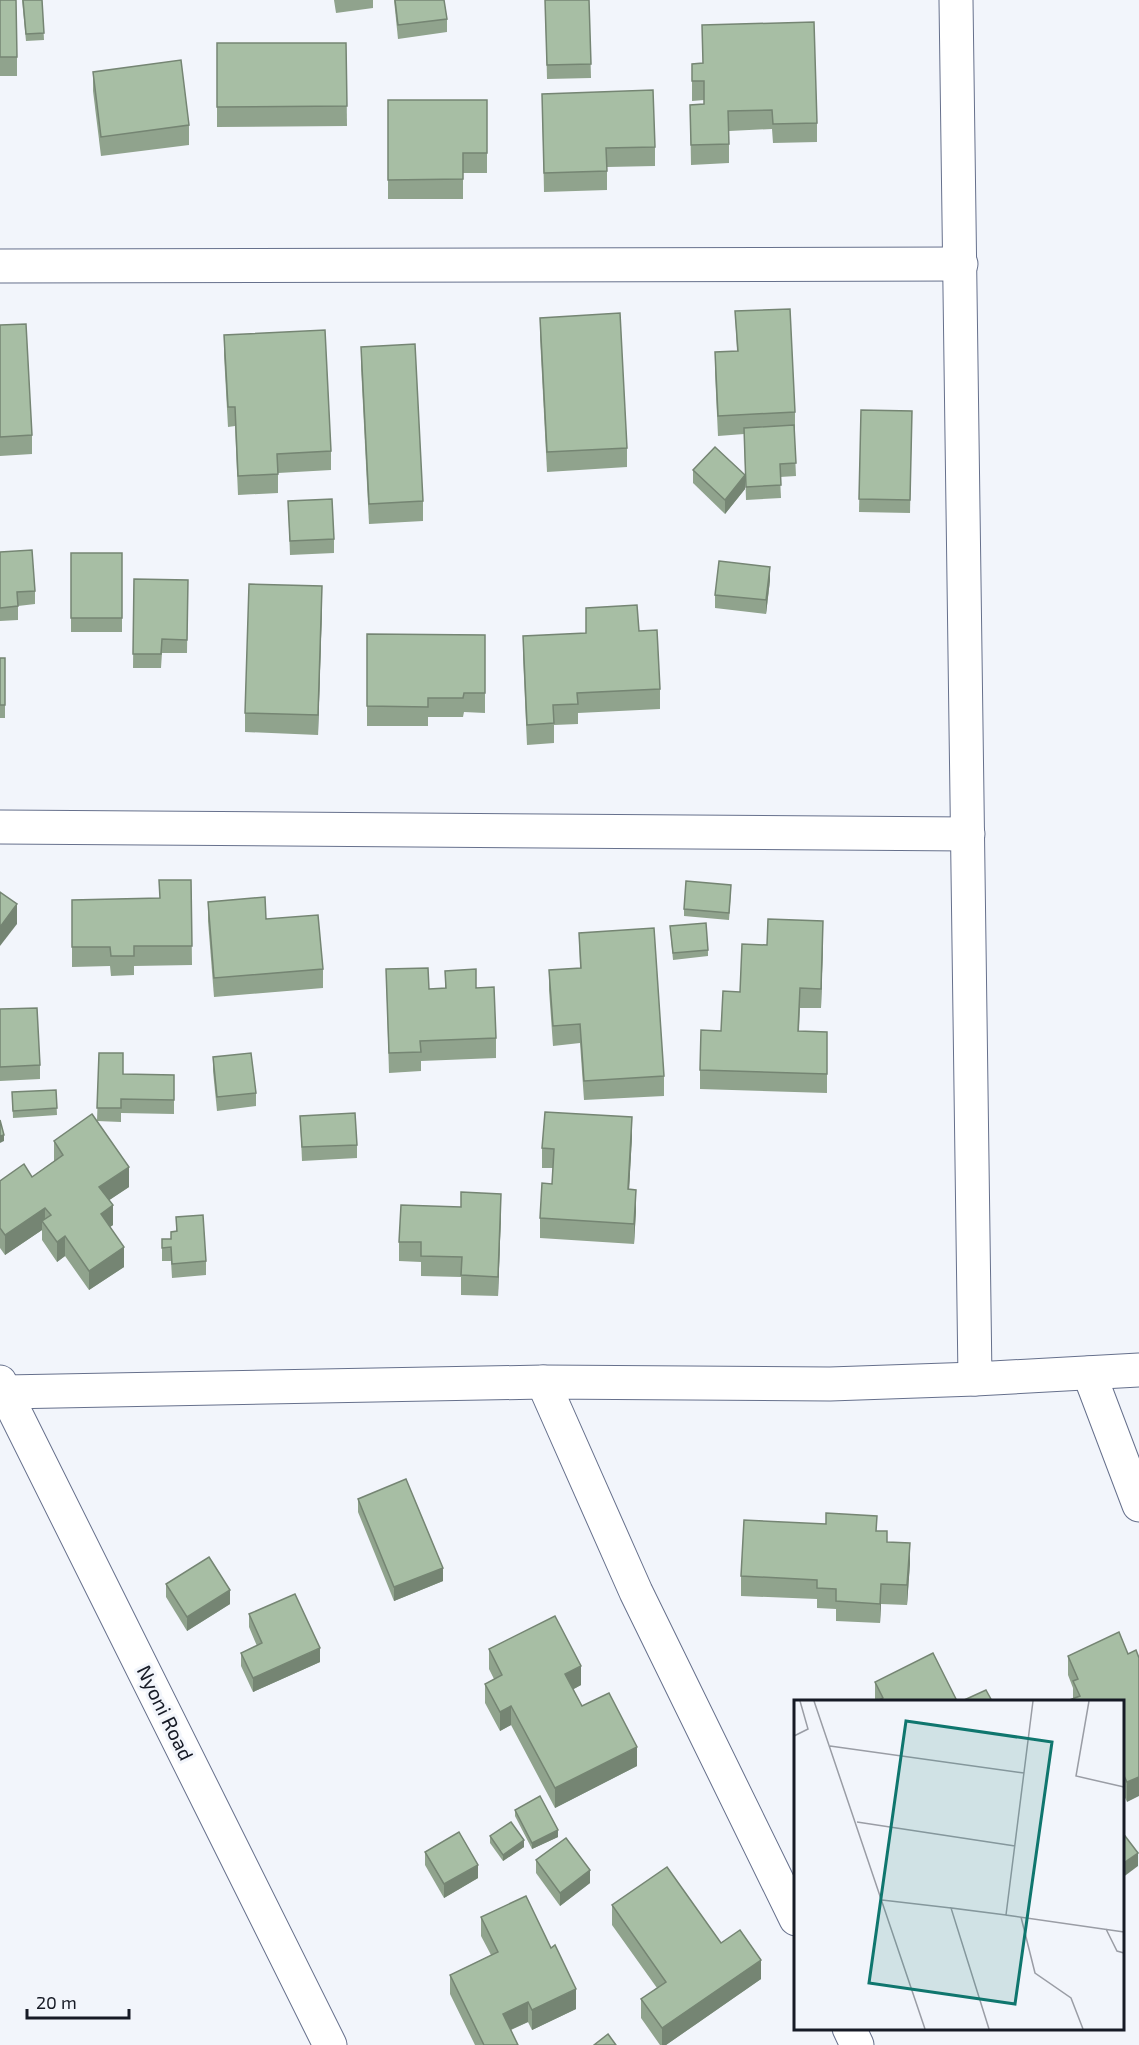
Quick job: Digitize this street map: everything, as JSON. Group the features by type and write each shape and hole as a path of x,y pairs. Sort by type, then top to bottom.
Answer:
{"street":[{"path":"956,0 975,1379"},
{"path":"0,266 961,264"},
{"path":"0,828 968,834"},
{"path":"2,1387 543,1382 830,1384 1139,1370"},
{"path":"1089,1373 1139,1505"},
{"path":"543,1382 636,1592 794,1918"},
{"name":"Nyoni Road","path":"2,1387 330,2045"},
{"path":"850,2030 857,2045"}],"building":[{"path":"0,0 16,0 17,57 0,57"},
{"path":"23,0 42,0 44,33 26,34"},
{"path":"395,0 444,0 447,19 398,25"},
{"path":"545,0 589,0 591,64 547,65"},
{"path":"814,22 817,123 773,124 772,110 728,111 729,144 691,145 690,105 704,104 704,81 692,81 692,64 703,63 702,25"},
{"path":"217,43 346,43 347,106 217,107"},
{"path":"181,60 189,125 101,137 93,72"},
{"path":"653,90 655,147 606,148 607,171 544,173 542,94"},
{"path":"388,100 487,100 487,153 463,153 463,179 388,180"},
{"path":"790,309 795,412 718,416 715,352 738,351 735,311"},
{"path":"620,313 627,448 547,452 540,318"},
{"path":"26,324 32,435 0,437 0,325"},
{"path":"325,330 331,451 277,454 278,474 238,476 235,407 228,407 224,335"},
{"path":"415,344 423,501 369,504 361,347"},
{"path":"861,410 912,411 910,500 859,499"},
{"path":"794,425 796,463 780,464 781,485 746,487 744,428"},
{"path":"715,447 745,475 725,500 693,470"},
{"path":"332,499 334,539 290,541 288,501"},
{"path":"32,550 35,591 17,592 18,606 0,608 0,552"},
{"path":"71,553 122,553 122,618 71,618"},
{"path":"719,561 770,567 766,600 715,595"},
{"path":"134,579 188,580 187,640 162,639 161,654 133,654"},
{"path":"249,584 322,586 318,715 245,713"},
{"path":"637,605 639,631 657,630 660,689 577,693 578,704 553,705 554,723 527,725 523,636 586,633 586,608"},
{"path":"367,634 485,635 485,693 464,693 463,698 428,698 428,707 367,706"},
{"path":"0,658 5,658 5,705 0,705"},
{"path":"159,880 191,880 192,946 134,946 134,956 111,956 110,947 72,947 72,900 160,898"},
{"path":"686,881 731,885 729,913 684,909"},
{"path":"0,892 17,904 0,927"},
{"path":"265,897 266,919 318,915 323,969 214,978 208,902"},
{"path":"768,919 823,921 821,989 800,988 798,1031 827,1032 827,1074 700,1070 701,1030 721,1031 723,991 740,992 742,944 767,945"},
{"path":"706,923 708,950 673,953 670,926"},
{"path":"654,928 664,1076 584,1081 580,1024 553,1026 549,970 581,968 579,933"},
{"path":"428,968 429,989 446,988 445,971 476,969 476,988 494,987 496,1038 420,1041 421,1052 389,1053 386,969"},
{"path":"37,1008 40,1065 0,1067 0,1009"},
{"path":"99,1053 123,1053 123,1074 174,1075 174,1100 121,1099 121,1108 97,1108"},
{"path":"251,1053 256,1093 217,1097 213,1057"},
{"path":"56,1090 57,1108 13,1111 12,1092"},
{"path":"545,1112 632,1117 628,1189 636,1190 634,1224 540,1218 542,1183 552,1184 554,1149 542,1148"},
{"path":"355,1113 357,1145 302,1147 300,1116"},
{"path":"92,1114 129,1167 99,1187 113,1205 101,1214 124,1247 89,1271 65,1236 57,1242 42,1221 51,1215 45,1208 5,1235 0,1228 0,1181 24,1164 32,1177 63,1155 54,1141"},
{"path":"0,1120 4,1135 0,1136"},
{"path":"461,1192 501,1194 498,1277 461,1275 462,1257 421,1256 421,1242 399,1242 401,1205 461,1207"},
{"path":"203,1215 206,1261 172,1264 171,1247 162,1248 162,1239 171,1239 171,1232 177,1231 176,1217"},
{"path":"406,1479 443,1568 394,1587 358,1499"},
{"path":"826,1513 877,1516 876,1531 887,1531 887,1542 910,1543 907,1585 881,1584 880,1604 836,1601 836,1589 817,1588 817,1580 741,1576 744,1520 826,1524"},
{"path":"209,1557 230,1590 187,1617 166,1584"},
{"path":"295,1594 320,1648 253,1678 241,1653 262,1643 249,1614"},
{"path":"555,1616 581,1666 565,1674 582,1706 609,1693 637,1747 555,1788 511,1706 500,1712 485,1684 502,1675 489,1649"},
{"path":"1119,1632 1128,1654 1136,1650 1139,1658 1139,1777 1127,1782 1124,1776 1124,1700 1070,1700 1080,1696 1073,1681 1078,1679 1068,1656"},
{"path":"933,1653 956,1700 879,1700 883,1698 875,1682"},
{"path":"986,1690 991,1700 964,1700"},
{"path":"540,1796 558,1830 532,1843 515,1810"},
{"path":"511,1822 524,1840 503,1855 490,1836"},
{"path":"459,1832 478,1865 444,1884 425,1852"},
{"path":"1124,1835 1138,1853 1124,1863"},
{"path":"566,1838 590,1870 560,1893 536,1860"},
{"path":"667,1867 721,1943 740,1930 761,1960 662,2028 641,1999 666,1982 612,1905"},
{"path":"526,1896 551,1948 555,1945 576,1989 532,2010 528,2002 503,2014 518,2045 484,2045 450,1975 498,1952 481,1917"},
{"path":"608,2034 616,2045 594,2045"}]}
